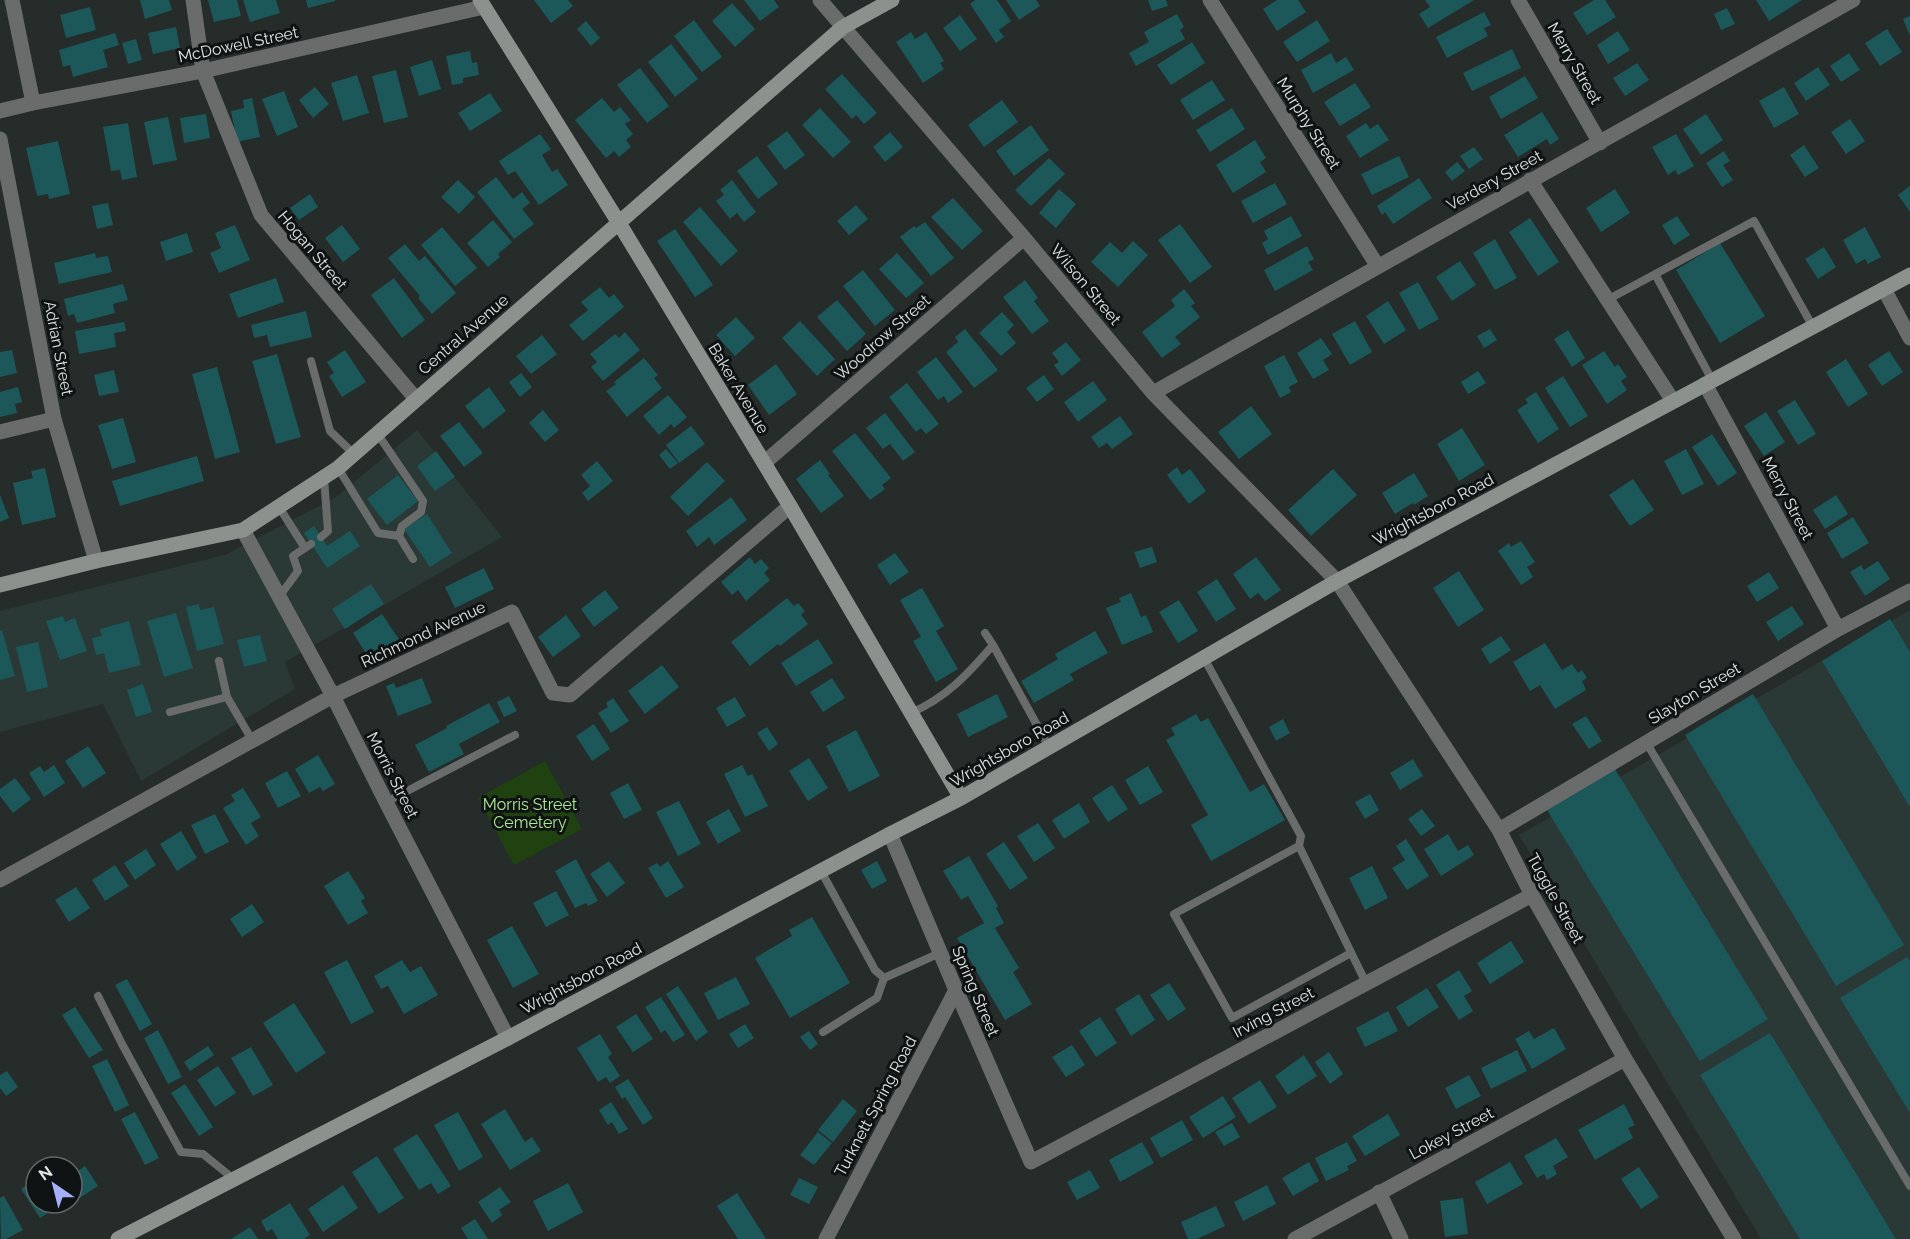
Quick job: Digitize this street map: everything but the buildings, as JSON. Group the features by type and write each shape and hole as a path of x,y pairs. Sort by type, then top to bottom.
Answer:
{"main road":[{"name":"Central Avenue","path":"0,585 96,561 243,530 324,478 843,27 891,0"},
{"name":"Baker Avenue","path":"482,4 619,223 790,506 961,798"},
{"name":"Wrightsboro Road","path":"118,1239 508,1038 961,798 1337,581 1910,275"}],"street":[{"path":"12,0 33,103"},
{"name":"Hogan Street","path":"193,0 203,70 261,215 416,399"},
{"name":"Wilson Street","path":"820,0 1154,393 1337,581"},
{"name":"Murphy Street","path":"1210,0 1377,265"},
{"name":"Merry Street","path":"1518,0 1600,143"},
{"name":"Verdery Street","path":"1154,393 1377,265 1854,0"},
{"name":"McDowell Street","path":"0,111 203,70 482,4"},
{"name":"Adrian Street","path":"0,139 54,419 96,561"},
{"path":"1530,180 1673,401"},
{"name":"Woodrow Street","path":"764,463 1024,238"},
{"path":"1884,289 1910,338"},
{"name":"Merry Street","path":"1709,382 1838,629"},
{"path":"0,432 54,419"},
{"name":"Richmond Avenue","path":"0,880 333,696 512,612 553,693 570,695 790,506"},
{"name":"Morris Street","path":"243,530 333,696 508,1038"},
{"name":"Tuggle Street","path":"1337,581 1499,830 1532,895 1625,1059 1734,1239"},
{"name":"Slayton Street","path":"1499,830 1838,629 1910,591"},
{"name":"Spring Street","path":"890,834 1031,1162"},
{"name":"Irving Street","path":"1031,1162 1532,895"},
{"name":"Turknett Spring Road","path":"826,1239 956,990"},
{"name":"Lokey Street","path":"1295,1239 1625,1059"},
{"path":"1379,1192 1401,1239"}],"lane":[{"path":"1607,300 1754,221 1813,327"},
{"path":"1655,274 1709,382"},
{"path":"311,361 330,431 354,454"},
{"path":"377,433 423,501 421,512 402,525 399,536 413,559"},
{"path":"338,468 378,533 399,536"},
{"path":"321,537 328,531 324,478"},
{"path":"279,507 308,546 293,556 298,571 279,597"},
{"path":"985,633 1049,747"},
{"path":"911,713 930,705 960,683 993,645"},
{"path":"1204,658 1301,836 1299,846 1366,983"},
{"path":"219,661 227,697 252,740"},
{"path":"170,712 227,697"},
{"path":"386,802 516,735"},
{"path":"1646,742 1910,1186"},
{"path":"1299,846 1174,914 1232,1018 1351,953"},
{"path":"821,871 875,970 884,978"},
{"path":"823,1032 877,998 884,978 940,953"},
{"path":"98,996 181,1152 203,1154 235,1180"}],"shaded area":[{"path":"417,430 502,537 285,662 295,689 141,781 103,704 0,732 0,611 225,555 336,497"},
{"path":"1910,610 1910,1239 1761,1239 1519,835"}],"green space":[{"name":"Morris Street Cemetery","path":"545,761 582,829 514,865 478,798"}]}
